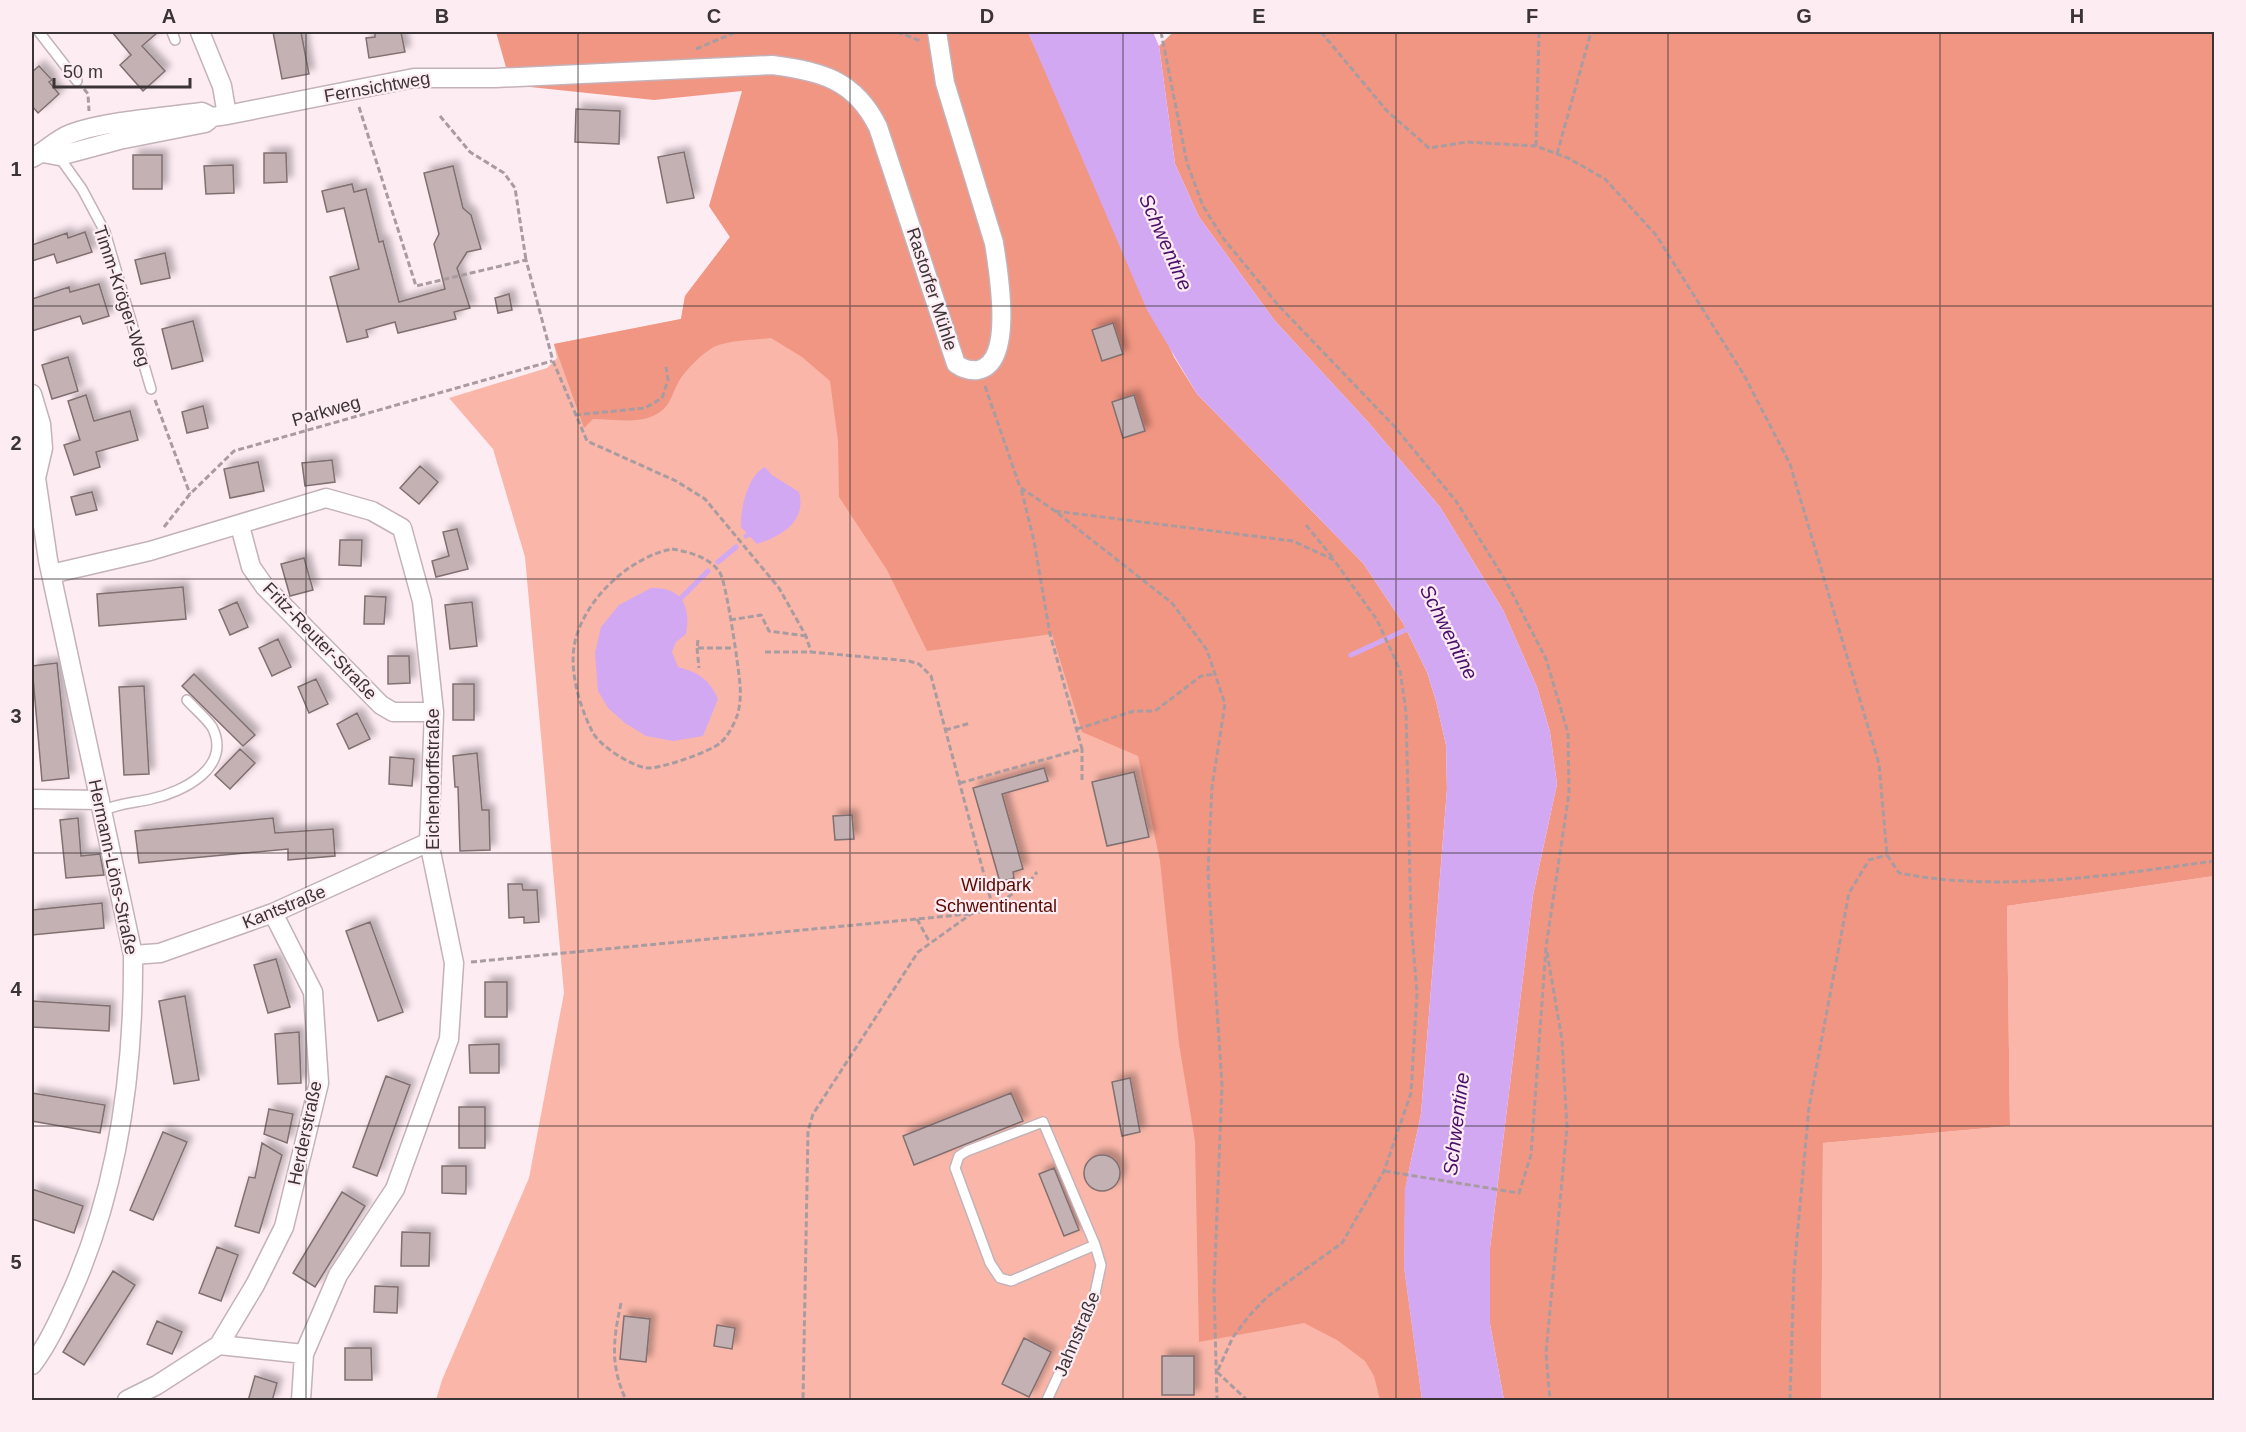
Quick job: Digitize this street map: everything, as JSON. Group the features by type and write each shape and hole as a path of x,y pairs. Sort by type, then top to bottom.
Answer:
{"street":[{"path":"200,32 222,86 219,116"},
{"path":"937,32 945,83 994,243 997,261 1000,340 992,360 980,370"},
{"name":"Rastorfer Mühle","path":"615,72 772,65 826,75 849,88 868,106 878,127 956,364 969,371 980,370"},
{"name":"Fernsichtweg","path":"46,153 205,123 219,116 429,77 495,78 615,72"},
{"name":"Fernsichtweg","path":"46,153 72,132 202,112 219,116"},
{"name":"Hermann-Löns-Straße","path":"32,394 41,424 43,448 36,478 44,567 101,805 133,955 131,1041 122,1119 108,1189 79,1276 61,1317 32,1365"},
{"name":"Eichendorffstraße","path":"44,567 150,551 240,526 326,498 372,511 402,528 422,601 434,712 429,842 454,963 449,1039 395,1189 338,1275 304,1354 301,1401"},
{"name":"Fritz-Reuter-Straße","path":"240,526 251,567 265,587 381,705 393,712 434,712"},
{"path":"32,799 101,805"},
{"name":"Kantstraße","path":"133,955 160,953 273,913 429,842"},
{"name":"Herderstraße","path":"219,1345 255,1285 284,1227 319,1083 313,992 273,913"},
{"path":"127,1401 219,1345 304,1354"}],"lane":[{"path":"39,32 77,81"},
{"name":"Timm-Kröger-Weg","path":"46,153 82,189 105,232 152,389"},
{"path":"101,805 150,800 174,792 194,781 216,760 218,748 212,727 186,700"},
{"path":"1043,1122 1095,1245 1011,1281 1000,1278 982,1242 955,1168 956,1162 967,1151 1043,1122"},
{"name":"Jahnstraße","path":"1047,1401 1094,1298 1101,1265 1095,1245"}],"path":[{"path":"1161,32 1187,163 1203,206 1223,238 1278,305 1394,426 1456,501 1507,583 1546,659 1568,733 1569,793 1546,947 1531,1155 1519,1193 1384,1172"},
{"path":"1321,32 1387,111 1429,148 1467,142 1536,146 1557,154 1605,179 1656,235 1744,375 1790,464 1879,764 1887,855 1899,873 1924,878 2008,883 2214,861"},
{"path":"1536,146 1539,32"},
{"path":"1557,154 1591,32"},
{"path":"77,81 88,94 90,129"},
{"path":"354,90 416,286 525,260"},
{"path":"440,116 470,152 504,173 515,188 525,260 553,361 587,441 676,480 705,499 778,588 806,636 811,652"},
{"name":"Parkweg","path":"150,551 152,542 190,494 234,451 553,361"},
{"path":"575,415 645,408 662,398 668,380 666,367"},
{"path":"980,370 1020,487 1034,542 1050,634 1082,749 1082,780"},
{"path":"152,389 190,494"},
{"path":"1020,487 1055,511 1172,603 1207,650 1217,674 1225,704 1212,788 1208,872 1222,1085 1215,1277 1217,1401"},
{"path":"1055,511 1293,541 1334,560"},
{"path":"1217,1372 1233,1337 1249,1316 1268,1297 1342,1243 1384,1172 1411,1094 1417,993 1411,922 1406,712 1400,670 1377,621 1306,525"},
{"path":"672,549 692,553 720,573 734,648 740,686 738,714 722,742 702,752 647,768 612,753 594,737 576,683 574,647 582,624 613,581 658,552 672,549"},
{"path":"729,620 761,615 768,632 806,636"},
{"path":"698,640 699,668"},
{"path":"697,648 734,648"},
{"path":"765,652 811,652 919,663 932,676 993,908"},
{"path":"1077,729 1134,711 1155,711 1201,676 1217,674"},
{"path":"945,730 971,723"},
{"path":"960,783 1082,749"},
{"path":"1790,1401 1794,1271 1809,1107 1849,893 1869,861 1887,855"},
{"path":"454,963 971,914 993,908 1030,881 1037,872"},
{"path":"803,1401 811,1122 821,1098 910,964 929,941 971,914"},
{"path":"918,919 929,941"},
{"path":"1546,947 1562,1040 1567,1127 1546,1353 1550,1401"},
{"path":"621,1303 613,1361 616,1378 626,1401"},
{"path":"1217,1372 1246,1401"}],"green space":[{"name":"Wildpark Schwentinental","path":"709,206 1427,672 1404,1267 1422,1400 436,1400 442,1380 529,1178 564,993 525,557 493,449 449,398 547,368 557,358 554,344 681,319 685,296 730,237"},
{"path":"2214,876 2214,1400 1821,1400 1823,1143 2010,1126 2007,906"}],"shaded area":[{"path":"496,32 1028,32 1174,357 1197,394 1363,563 1403,623 1427,672 1436,701 1446,745 1447,789 1421,1114 1405,1189 1404,1267 1422,1400 1380,1400 1374,1376 1365,1361 1337,1340 1304,1323 1199,1342 1195,1141 1179,1044 1160,861 1138,756 1082,732 1052,634 927,651 887,570 839,497 838,441 830,381 802,357 771,338 729,342 711,349 689,369 680,380 666,406 653,416 631,420 593,419 584,428 554,344 681,319 685,296 730,237 709,206 742,91 654,100 511,85"},
{"path":"1173,32 2214,32 2214,876 2007,906 2010,1126 1823,1143 1821,1400 1504,1400 1490,1324 1490,1248 1533,895 1557,784 1550,732 1537,687 1503,610 1440,507 1368,422 1275,321 1199,217 1175,164 1159,46"}],"water":[{"name":"Schwentine","path":"1028,32 1153,32 1159,46 1175,164 1199,217 1275,321 1368,422 1440,507 1503,610 1537,687 1550,732 1557,784 1533,895 1490,1248 1490,1324 1504,1400 1422,1400 1404,1267 1405,1189 1421,1114 1447,789 1446,745 1427,672 1403,623 1363,563 1197,394 1147,310"},
{"path":"765,467 772,475 799,492 801,502 796,519 790,526 775,537 757,544 741,527 741,520 746,493 754,477"},
{"path":"651,588 670,591 682,600 687,615 686,634 676,642 672,652 678,667 692,671 702,678 718,699 703,736 673,741 646,736 625,723 608,708 598,691 595,653 601,627 619,605"}],"building":[{"path":"112,32 158,32 142,46 165,71 143,91 120,65 131,55"},
{"path":"273,32 301,32 309,74 282,79"},
{"path":"375,32 401,32 405,52 369,58 366,38 375,37"},
{"path":"39,66 52,80 49,82 59,94 38,113 32,106 32,72"},
{"path":"576,109 620,111 619,144 575,142"},
{"path":"684,152 694,198 667,203 658,157"},
{"path":"264,153 286,153 287,182 264,183"},
{"path":"133,155 162,155 162,189 133,189"},
{"path":"233,165 234,193 206,194 204,166"},
{"path":"453,166 463,208 471,215 481,249 467,252 457,268 470,308 454,312 456,319 398,333 395,322 366,330 368,337 347,342 330,277 359,269 344,208 327,212 322,191 352,184 354,192 366,189 379,242 383,241 399,302 445,289 434,244 439,234 424,173"},
{"path":"85,232 92,252 57,263 54,254 32,261 32,245 67,233 68,238"},
{"path":"165,253 170,278 141,284 135,260"},
{"path":"99,284 109,316 83,324 80,316 32,331 32,299 69,287 70,292"},
{"path":"509,294 512,310 498,313 495,298"},
{"path":"193,321 203,361 172,369 162,329"},
{"path":"1113,323 1123,354 1102,361 1092,330"},
{"path":"68,357 78,391 52,399 42,365"},
{"path":"86,395 94,421 130,411 138,440 96,452 100,467 74,475 64,445 80,440 68,401"},
{"path":"1134,395 1145,431 1123,438 1112,402"},
{"path":"203,406 208,428 187,433 182,412"},
{"path":"332,460 335,482 305,486 302,463"},
{"path":"258,462 264,491 230,498 224,469"},
{"path":"420,466 438,482 419,504 400,488"},
{"path":"92,492 97,510 76,515 71,497"},
{"path":"457,529 468,569 436,577 432,561 449,556 443,532"},
{"path":"340,540 362,540 361,566 339,565"},
{"path":"304,558 313,590 290,596 281,564"},
{"path":"183,587 186,619 99,626 97,594"},
{"path":"365,596 386,597 384,624 364,624"},
{"path":"237,602 248,627 230,635 219,610"},
{"path":"472,602 477,646 450,649 445,605"},
{"path":"278,639 291,667 272,676 259,648"},
{"path":"388,656 409,656 410,683 388,684"},
{"path":"57,663 69,778 42,781 32,666"},
{"path":"194,674 255,735 243,746 182,686"},
{"path":"316,679 328,704 309,713 298,687"},
{"path":"453,684 474,684 474,720 453,720"},
{"path":"144,686 149,774 124,775 119,687"},
{"path":"357,713 370,739 349,749 337,724"},
{"path":"240,749 255,763 230,789 215,775"},
{"path":"477,753 482,810 489,810 490,850 460,851 458,787 455,787 453,756"},
{"path":"390,757 414,759 412,786 389,784"},
{"path":"1044,768 1048,781 1002,794 1023,869 1013,872 1014,878 1000,882 973,788"},
{"path":"1134,772 1149,837 1107,846 1092,782"},
{"path":"852,815 854,839 835,840 833,816"},
{"path":"78,818 81,856 100,854 104,875 66,878 60,820"},
{"path":"273,818 275,833 333,829 335,856 288,860 288,849 139,863 135,831"},
{"path":"508,884 522,884 523,890 537,890 539,922 524,923 524,917 509,918"},
{"path":"102,903 104,928 32,935 32,910"},
{"path":"370,922 403,1012 378,1021 346,931"},
{"path":"276,959 290,1007 268,1013 254,965"},
{"path":"485,982 507,982 507,1017 485,1017"},
{"path":"185,996 199,1080 174,1084 159,1001"},
{"path":"32,1001 110,1006 109,1031 32,1027"},
{"path":"299,1032 301,1083 278,1084 275,1034"},
{"path":"499,1044 499,1073 470,1073 469,1045"},
{"path":"386,1076 410,1085 377,1176 353,1167"},
{"path":"1130,1078 1140,1132 1122,1136 1112,1082"},
{"path":"32,1093 105,1105 100,1133 32,1121"},
{"path":"1011,1093 1023,1121 914,1165 903,1136"},
{"path":"459,1107 485,1107 485,1148 459,1148"},
{"path":"269,1109 293,1114 287,1143 264,1134"},
{"path":"163,1132 187,1142 153,1220 130,1210"},
{"path":"262,1143 282,1155 259,1233 235,1226 249,1177 255,1178"},
{"path":"1102,1155 1115,1160 1120,1173 1115,1186 1102,1191 1089,1186 1084,1173 1089,1160"},
{"path":"442,1166 466,1166 466,1194 442,1193"},
{"path":"1054,1168 1079,1230 1064,1236 1039,1174"},
{"path":"32,1189 83,1206 74,1233 32,1219"},
{"path":"342,1192 365,1206 315,1287 293,1273"},
{"path":"402,1232 430,1233 429,1266 401,1266"},
{"path":"217,1247 238,1255 221,1301 199,1293"},
{"path":"113,1271 135,1285 84,1365 63,1352"},
{"path":"375,1286 398,1287 397,1313 374,1312"},
{"path":"624,1316 650,1319 646,1362 620,1359"},
{"path":"157,1321 182,1332 172,1354 147,1344"},
{"path":"717,1325 735,1328 732,1349 714,1346"},
{"path":"1024,1338 1051,1352 1029,1397 1002,1384"},
{"path":"345,1348 371,1348 372,1380 345,1380"},
{"path":"1162,1356 1194,1356 1194,1395 1162,1395"},
{"path":"255,1376 277,1383 272,1401 248,1401"}],"waterway":[{"path":"718,562 736,547"},
{"path":"681,598 708,571"},
{"path":"1351,655 1412,627"}]}
